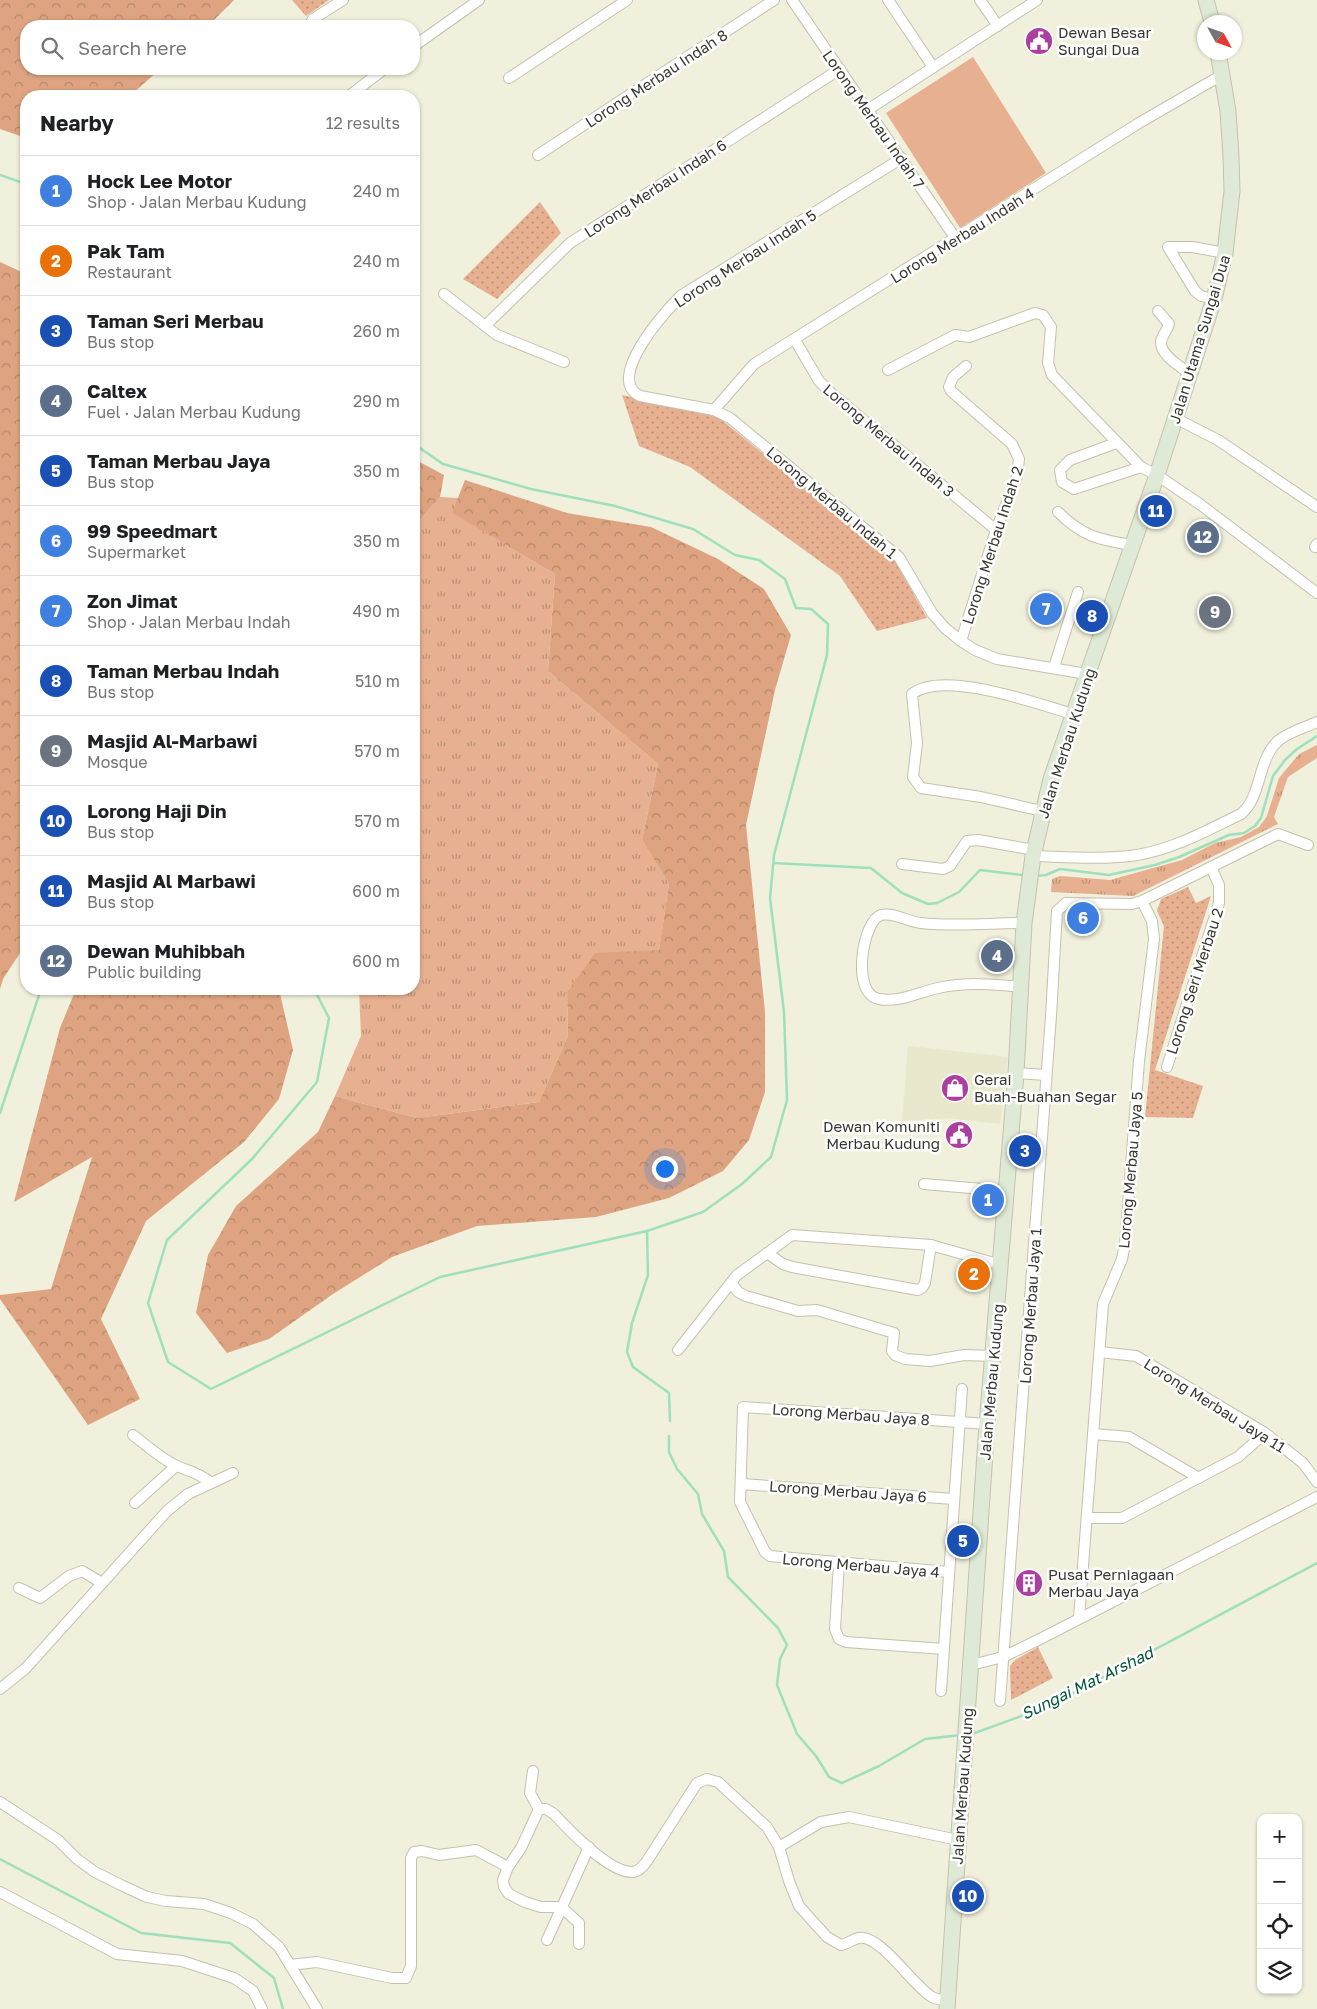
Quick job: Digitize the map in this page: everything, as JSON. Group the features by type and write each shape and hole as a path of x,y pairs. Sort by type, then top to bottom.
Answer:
{"main road":[{"path":"1206,0 1210,15"},
{"name":"Jalan Utama Sungai Dua","path":"1157,475 1214,299 1226,253 1232,191 1228,111 1219,60"},
{"name":"Jalan Merbau Kudung","path":"947,2005 987,1424 1016,1073 1024,923 1034,853 1042,811 1051,779 1157,475"}],"street":[{"path":"312,20 343,0"},
{"path":"420,42 479,0"},
{"path":"509,78 627,0"},
{"name":"Lorong Merbau Indah 8","path":"538,155 774,0"},
{"name":"Lorong Merbau Indah 7","path":"792,0 869,109 956,239"},
{"path":"888,0 933,67"},
{"path":"980,0 998,26"},
{"path":"869,109 1037,0"},
{"name":"Lorong Merbau Indah 6","path":"485,326 570,243 840,69"},
{"name":"Lorong Merbau Indah 4","path":"714,410 754,364 1139,123 1222,74"},
{"path":"357,90 376,75"},
{"name":"Lorong Merbau Indah 5","path":"632,390 628,378 632,366 647,334 668,307 700,284 902,158"},
{"path":"1214,299 1195,291 1168,247 1192,246 1226,253"},
{"path":"444,294 498,335 564,362"},
{"path":"1158,311 1169,324 1162,340 1162,348 1173,361 1190,374"},
{"path":"888,370 955,335 969,337 1035,313 1043,315 1051,327 1048,363 1052,375 1116,443 1141,467 1157,475 1201,505 1317,593"},
{"name":"Lorong Merbau Indah 3","path":"795,340 820,381 830,392 996,530"},
{"name":"Lorong Merbau Indah 2","path":"961,641 996,530 1017,477 1019,459 1012,444 949,387 952,377 966,366"},
{"name":"Lorong Merbau Indah 1","path":"632,390 640,396 714,410 730,418 899,557 906,564 932,613 945,628 975,650 997,659 1087,674"},
{"path":"1175,418 1218,440 1317,507"},
{"path":"1116,443 1070,460 1060,470 1062,482 1074,489 1141,467"},
{"path":"1058,512 1072,526 1090,537 1132,545"},
{"path":"1054,667 1078,592"},
{"path":"1042,811 981,797 921,788 913,777 917,743 912,694 918,689 949,684 1000,693 1073,714"},
{"path":"902,864 943,869 950,866 967,841 1034,853 1100,858 1138,855 1180,843 1233,818 1247,809 1264,765 1277,742 1317,722"},
{"path":"1142,901 1278,834 1308,844"},
{"name":"Lorong Seri Merbau 2","path":"1166,1067 1219,903 1219,885 1211,867"},
{"name":"Lorong Merbau Jaya 1","path":"1000,1701 1057,911 1066,903 1132,904 1142,901"},
{"name":"Lorong Merbau Jaya 5","path":"1079,1618 1103,1304 1122,1259 1125,1244 1139,1061 1154,939 1152,921 1142,901"},
{"path":"1022,987 976,983 938,988 894,1000 878,999 870,995 862,982 867,932 874,919 879,916 895,916 923,923 1024,923"},
{"path":"1016,1073 1046,1075"},
{"path":"924,1184 1006,1191"},
{"path":"678,1350 732,1284 737,1275 787,1237 798,1234 931,1245 1001,1265"},
{"path":"767,1253 783,1264 792,1267 918,1290 926,1283 931,1245"},
{"path":"732,1284 738,1292 746,1296 798,1311 817,1310 894,1332 892,1351 905,1359 936,1361 964,1355 993,1356"},
{"name":"Lorong Merbau Jaya 11","path":"1100,1352 1136,1356 1265,1433 1303,1463 1317,1482"},
{"path":"941,1692 962,1389"},
{"name":"Lorong Merbau Jaya 8","path":"741,1484 743,1407 987,1424"},
{"path":"1087,1518 1122,1518 1238,1457 1265,1433"},
{"path":"1093,1434 1129,1437 1199,1478"},
{"path":"134,1435 176,1466 198,1472 210,1482"},
{"path":"135,1503 176,1466"},
{"path":"0,1689 26,1668 167,1511 188,1494 232,1473"},
{"name":"Lorong Merbau Jaya 6","path":"741,1484 954,1498"},
{"name":"Lorong Merbau Jaya 4","path":"741,1484 740,1502 743,1509 765,1552 774,1558 949,1572"},
{"path":"970,1666 1003,1657 1317,1497"},
{"path":"839,1563 835,1629 839,1639 846,1642 944,1649"},
{"path":"19,1588 40,1598 70,1576 82,1571 102,1582"},
{"path":"533,1770 530,1793 539,1809"},
{"path":"539,1809 546,1809 554,1814 589,1847 619,1868 632,1872 641,1869 661,1842 697,1783 706,1779 718,1782 767,1827 779,1847 799,1906 828,1937 841,1945 859,1938 870,1938 887,1953 915,1984 933,1998 947,2005"},
{"path":"0,1802 58,1840 95,1872 123,1886 147,1897 166,1902 204,1904 231,1913 253,1924 269,1936 290,1965 316,2009"},
{"path":"539,1809 520,1848 508,1867 503,1880 504,1887 509,1894 541,1907 561,1907 579,1923 579,1944"},
{"path":"779,1847 821,1822 849,1816 958,1840"},
{"path":"547,1940 589,1847"},
{"path":"290,1965 317,1962 392,1978 406,1978 411,1966 411,1858 414,1852 422,1851 439,1855 476,1850 508,1867"},
{"path":"0,1892 117,1954 182,1961 234,1978 253,1991 262,2009"}],"shaded area":[{"name":"Gerai Buah-Buahan Segar","path":"908,1046 1008,1057 1000,1124 948,1118 902,1121"}],"green space":[{"path":"0,0 234,0 214,20 20,20 20,75 153,75 137,90 20,90 20,136 0,129"},
{"path":"292,0 329,0 306,16"},
{"path":"973,57 1046,173 960,228 886,113"},
{"path":"540,202 561,233 497,299 463,279"},
{"path":"0,262 20,271 20,953 3,979 0,989"},
{"path":"622,395 718,417 895,561 927,618 877,631 840,576 690,467 639,446"},
{"path":"420,462 444,475 440,497 420,520"},
{"path":"465,480 567,513 651,527 718,559 764,589 791,635 775,690 746,825 765,1012 765,1092 749,1140 723,1171 669,1198 596,1217 477,1226 392,1257 333,1294 269,1339 227,1353 196,1313 208,1255 236,1206 318,1132 335,1096 417,1118 539,1102 568,1036 567,992 595,953 659,950 669,884 642,840 658,764 548,671 555,574 452,513"},
{"path":"440,497 458,498 453,513 555,574 548,671 658,764 642,840 669,884 659,951 595,954 567,992 568,1036 539,1102 417,1118 335,1096 361,1036 359,995 420,995 420,520"},
{"path":"1317,745 1317,758 1288,777 1274,817 1278,824 1133,896 1051,892 1052,879 1060,876 1110,880 1182,860 1215,843 1241,837 1259,827 1267,816 1279,778 1299,754"},
{"path":"1188,887 1196,903 1211,896 1155,1070 1203,1086 1193,1118 1145,1117 1164,926 1157,911 1161,899"},
{"path":"74,995 280,995 293,1050 279,1099 244,1142 146,1221 101,1319 140,1399 88,1425 0,1299 0,1295 51,1289 92,1157 14,1202 60,1028"},
{"path":"1038,1647 1053,1678 1011,1700 1010,1666 1015,1660"}],"waterway":[{"path":"0,175 20,182"},
{"path":"317,995 329,1018 317,1082 252,1159 167,1240 148,1303 168,1362 211,1389 440,1277 647,1231 703,1212 742,1184 771,1157 787,1100 784,1012 770,898 774,855 827,655 828,624 811,609 796,608 785,579 759,560 735,555 693,529 615,506 531,489 443,464 420,448"},
{"path":"1036,876 1046,875 1060,869 1109,875 1155,865 1179,857 1229,835 1244,833 1255,826 1261,818 1273,776 1285,760 1297,749 1317,736"},
{"path":"773,863 871,868 902,893 928,904 937,903 959,892 980,870 1022,875"},
{"path":"0,1113 39,995"},
{"name":"Sungai Mat Arshad","path":"647,1231 648,1275 632,1323 627,1352 633,1367 669,1393 670,1421"},
{"name":"Sungai Mat Arshad","path":"669,1436 669,1452 677,1469 698,1494 702,1514 724,1551 728,1577 778,1628 787,1645 780,1659 777,1685 797,1734 816,1756 829,1777 842,1783 879,1766 925,1739 961,1735"},
{"name":"Sungai Mat Arshad","path":"972,1734 1049,1706 1317,1563"},
{"path":"0,1859 141,1933 230,1943 274,1978 283,2009"}],"place":[{"name":"Dewan Besar Sungai Dua","path":"1039,41"},
{"name":"Masjid Al Marbawi","path":"1156,511"},
{"name":"Dewan Muhibbah","path":"1203,537"},
{"name":"Zon Jimat","path":"1046,609"},
{"name":"Masjid Al-Marbawi","path":"1215,612"},
{"name":"Taman Merbau Indah","path":"1092,616"},
{"name":"99 Speedmart","path":"1083,918"},
{"name":"Caltex","path":"997,956"},
{"name":"Gerai Buah-Buahan Segar","path":"955,1088"},
{"name":"Dewan Komuniti Merbau Kudung","path":"959,1135"},
{"name":"Taman Seri Merbau","path":"1025,1151"},
{"name":"Hock Lee Motor","path":"988,1200"},
{"name":"Pak Tam","path":"974,1274"},
{"name":"Taman Merbau Jaya","path":"963,1541"},
{"name":"Pusat Perniagaan Merbau Jaya","path":"1029,1583"},
{"name":"Lorong Haji Din","path":"968,1896"}]}
